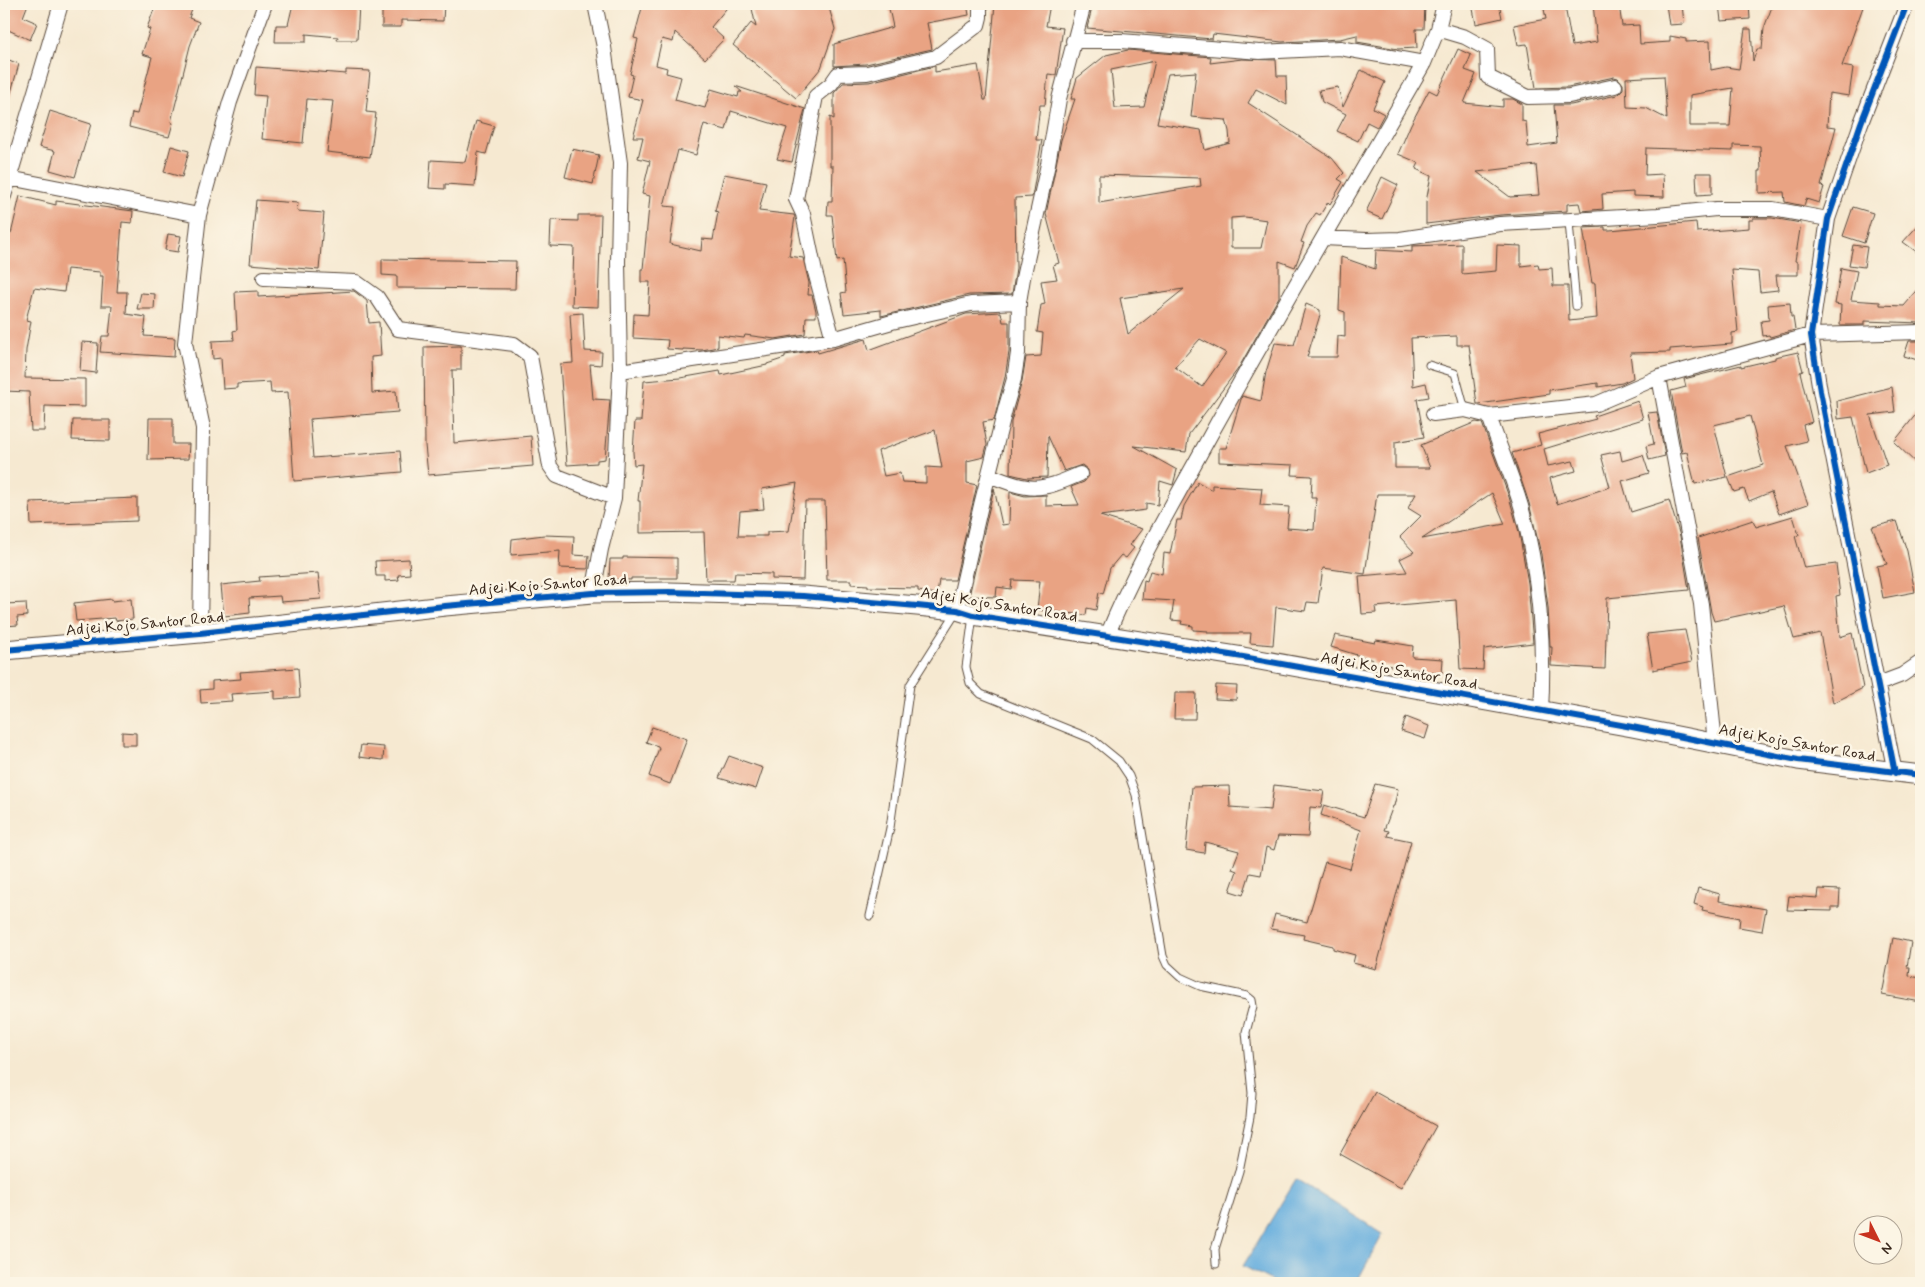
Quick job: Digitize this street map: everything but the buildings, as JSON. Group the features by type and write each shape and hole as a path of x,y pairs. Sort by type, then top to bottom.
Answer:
{"street":[{"path":"4,196 60,4"},
{"path":"200,633 203,428 185,343 200,214 230,102 265,4"},
{"path":"593,593 601,549 614,498 620,371 618,262 620,163 604,47 594,4"},
{"path":"833,339 815,272 803,214 796,198 816,96 831,84 838,74 867,73 936,57 978,25 980,4"},
{"path":"965,613 980,505 990,474 1014,379 1018,353 1019,302 1059,99 1084,4"},
{"path":"1107,636 1120,605 1151,543 1322,238 1424,63 1438,29 1444,4"},
{"path":"1895,773 1820,391 1812,335 1828,219 1861,123 1907,4"},
{"path":"1438,29 1465,37 1487,49 1488,77 1528,98 1569,96 1615,86"},
{"path":"1073,41 1121,42 1260,52 1340,48 1424,63"},
{"path":"9,178 200,214"},
{"path":"1322,238 1400,239 1500,224 1568,221 1716,209 1773,209 1828,219"},
{"path":"264,278 356,282 377,298 398,329 514,344 530,356 550,466 557,476 614,498"},
{"path":"620,371 833,339 892,322 971,304 1019,302"},
{"path":"1433,414 1464,410 1489,416 1596,404 1659,377 1812,335 1921,332"},
{"path":"1659,377 1701,604 1715,744"},
{"path":"1489,416 1521,505 1533,561 1542,649 1541,711"},
{"path":"990,474 1014,485 1030,489 1055,484 1080,474"},
{"name":"Adjei Kojo Santor Road","path":"4,650 200,633 445,606 593,593 687,592 794,596 881,602 965,613 1243,657 1798,760 1921,775"},
{"path":"1878,684 1902,675 1921,662"}],"lane":[{"path":"1568,221 1576,306"},
{"path":"1429,365 1455,374 1464,410"},
{"path":"870,916 890,828 910,685 965,613"},
{"path":"965,613 966,667 970,683 981,694 1092,738 1119,761 1129,776 1136,795 1163,956 1167,965 1180,977 1200,986 1237,993 1247,996 1252,1000 1254,1006 1246,1032 1252,1093 1250,1117 1238,1171 1215,1249 1216,1264"}],"water":[{"path":"1296,1179 1383,1234 1356,1283 1276,1283 1243,1266"}],"cycle path":[{"path":"1895,773 1820,391 1811,335 1828,219 1861,123 1907,4"},
{"path":"4,650 200,633 445,606 593,593 669,592 803,596 957,610 973,615 1243,657 1632,727 1798,760 1921,775"}]}
